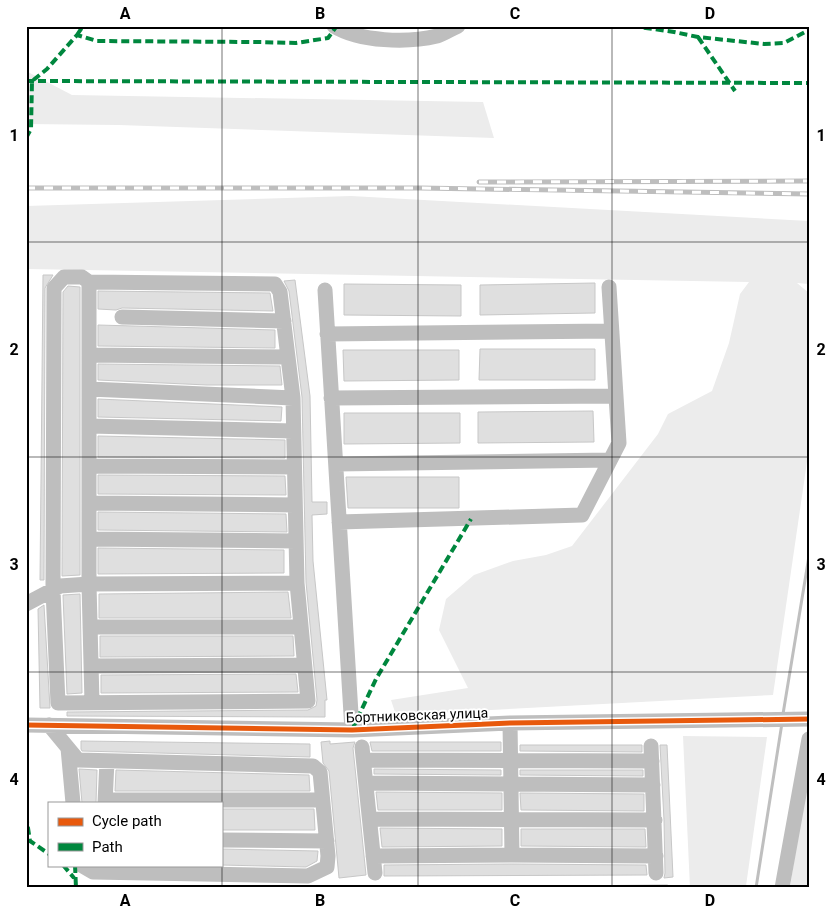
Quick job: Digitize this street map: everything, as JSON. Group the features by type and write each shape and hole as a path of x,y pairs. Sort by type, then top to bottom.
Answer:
{"street":[{"path":"334,26 342,31 368,38 407,40 438,36 458,26"},
{"path":"64,277 82,277 89,282 275,284 280,292 293,398 297,583 308,701 58,704 53,590 54,288 64,277"},
{"path":"89,282 88,584 92,703"},
{"path":"339,522 582,515 619,443 609,287"},
{"path":"325,290 352,730"},
{"path":"122,317 284,321"},
{"path":"327,334 612,330"},
{"path":"89,354 288,357"},
{"path":"89,389 293,398"},
{"path":"331,398 616,396"},
{"path":"89,426 293,431"},
{"path":"336,464 610,460"},
{"path":"89,466 294,467"},
{"path":"89,503 295,505"},
{"path":"89,539 296,541"},
{"path":"26,604 60,586 88,584 297,583"},
{"path":"90,626 301,627"},
{"path":"91,666 304,665"},
{"name":"Бортниковская улица","path":"26,725 352,730 510,723 802,718"},
{"path":"510,723 512,855"},
{"path":"49,725 78,760 314,766 320,772 327,867 308,876 103,869 93,872 83,866"},
{"path":"782,888 809,739"},
{"path":"651,746 656,872"},
{"path":"68,748 73,802"},
{"path":"375,872 363,754 510,760 652,761"},
{"path":"107,761 105,801 322,800"},
{"path":"366,783 653,785"},
{"path":"370,819 654,820"},
{"path":"222,840 326,841"},
{"path":"373,856 656,856"}],"shaded area":[{"path":"26,71 72,95 483,102 494,138 119,125 26,124"},
{"path":"351,196 809,221 809,284 797,283 809,293 809,448 773,695 396,715 391,700 468,688 439,630 446,599 474,575 513,561 546,555 572,546 658,434 668,414 712,391 729,343 740,294 749,282 28,269 26,265 26,206"},
{"path":"683,736 767,737 746,886 690,888"},
{"path":"809,761 809,888 790,888"}],"building":[{"path":"43,275 53,275 45,288 44,580 40,580"},
{"path":"295,280 310,396 312,502 327,502 327,514 312,515 313,561 327,700 325,700 325,717 67,716 67,712 308,710 316,706 306,582 302,397 289,291 284,281"},
{"path":"595,283 595,313 480,315 480,285"},
{"path":"344,284 461,285 461,316 344,315"},
{"path":"68,286 80,287 80,575 62,576 63,292"},
{"path":"98,291 270,293 273,311 98,309"},
{"path":"98,325 275,330 275,348 98,346"},
{"path":"480,349 595,349 595,380 479,380"},
{"path":"343,350 459,350 459,380 344,381"},
{"path":"98,364 280,366 282,385 207,385 98,380"},
{"path":"98,399 282,407 281,421 98,417"},
{"path":"593,411 594,442 478,443 478,412"},
{"path":"344,413 460,413 460,443 344,444"},
{"path":"98,436 285,440 285,458 98,457"},
{"path":"98,475 285,476 286,495 98,494"},
{"path":"346,477 459,477 459,508 348,508"},
{"path":"98,512 286,514 287,532 98,530"},
{"path":"98,548 284,550 284,573 98,574"},
{"path":"288,592 291,618 99,618 99,594"},
{"path":"80,594 82,693 67,694 63,595"},
{"path":"44,605 50,708 40,708 38,609"},
{"path":"100,636 293,636 294,656 100,657"},
{"path":"296,674 298,692 101,693 101,675"},
{"path":"81,741 310,744 310,757 82,751"},
{"path":"330,741 330,744 355,742 353,748 366,875 339,878 329,771 323,763 321,742"},
{"path":"370,742 501,742 501,751 372,751"},
{"path":"520,745 642,745 642,752 520,751"},
{"path":"660,745 667,745 673,877 664,878 664,820"},
{"path":"79,769 97,770 96,802 82,802"},
{"path":"374,769 501,770 501,775 374,774"},
{"path":"116,770 309,775 310,791 115,791"},
{"path":"520,770 643,770 643,776 520,775"},
{"path":"376,792 502,793 502,810 378,810"},
{"path":"520,793 644,794 644,811 521,810"},
{"path":"222,809 314,809 315,830 222,830"},
{"path":"380,828 502,829 502,846 382,847"},
{"path":"521,829 645,829 646,847 521,846"},
{"path":"222,849 318,851 317,861 306,867 222,865"},
{"path":"384,865 646,865 647,875 384,876"}],"waterway":[{"path":"783,714 809,556"},
{"path":"756,888 782,723"},
{"path":"462,888 667,886 670,888"},
{"path":"694,888 708,888"}],"railway":[{"path":"479,182 809,181"},
{"path":"26,188 420,188 809,194"}],"marked path":[{"path":"77,35 83,26"},
{"path":"632,26 698,37 764,44 784,43 809,30"},
{"path":"26,138 31,129 32,81 47,69 77,35 97,41 296,43 328,38 336,27"},
{"path":"698,37 735,91"},
{"path":"26,81 809,83"},
{"path":"352,730 376,679 471,519"},
{"path":"26,815 30,841 48,853"},
{"path":"64,866 74,878"},
{"path":"75,866 76,888"}],"cycle path":[{"path":"26,725 352,730 510,723 809,719"}]}
